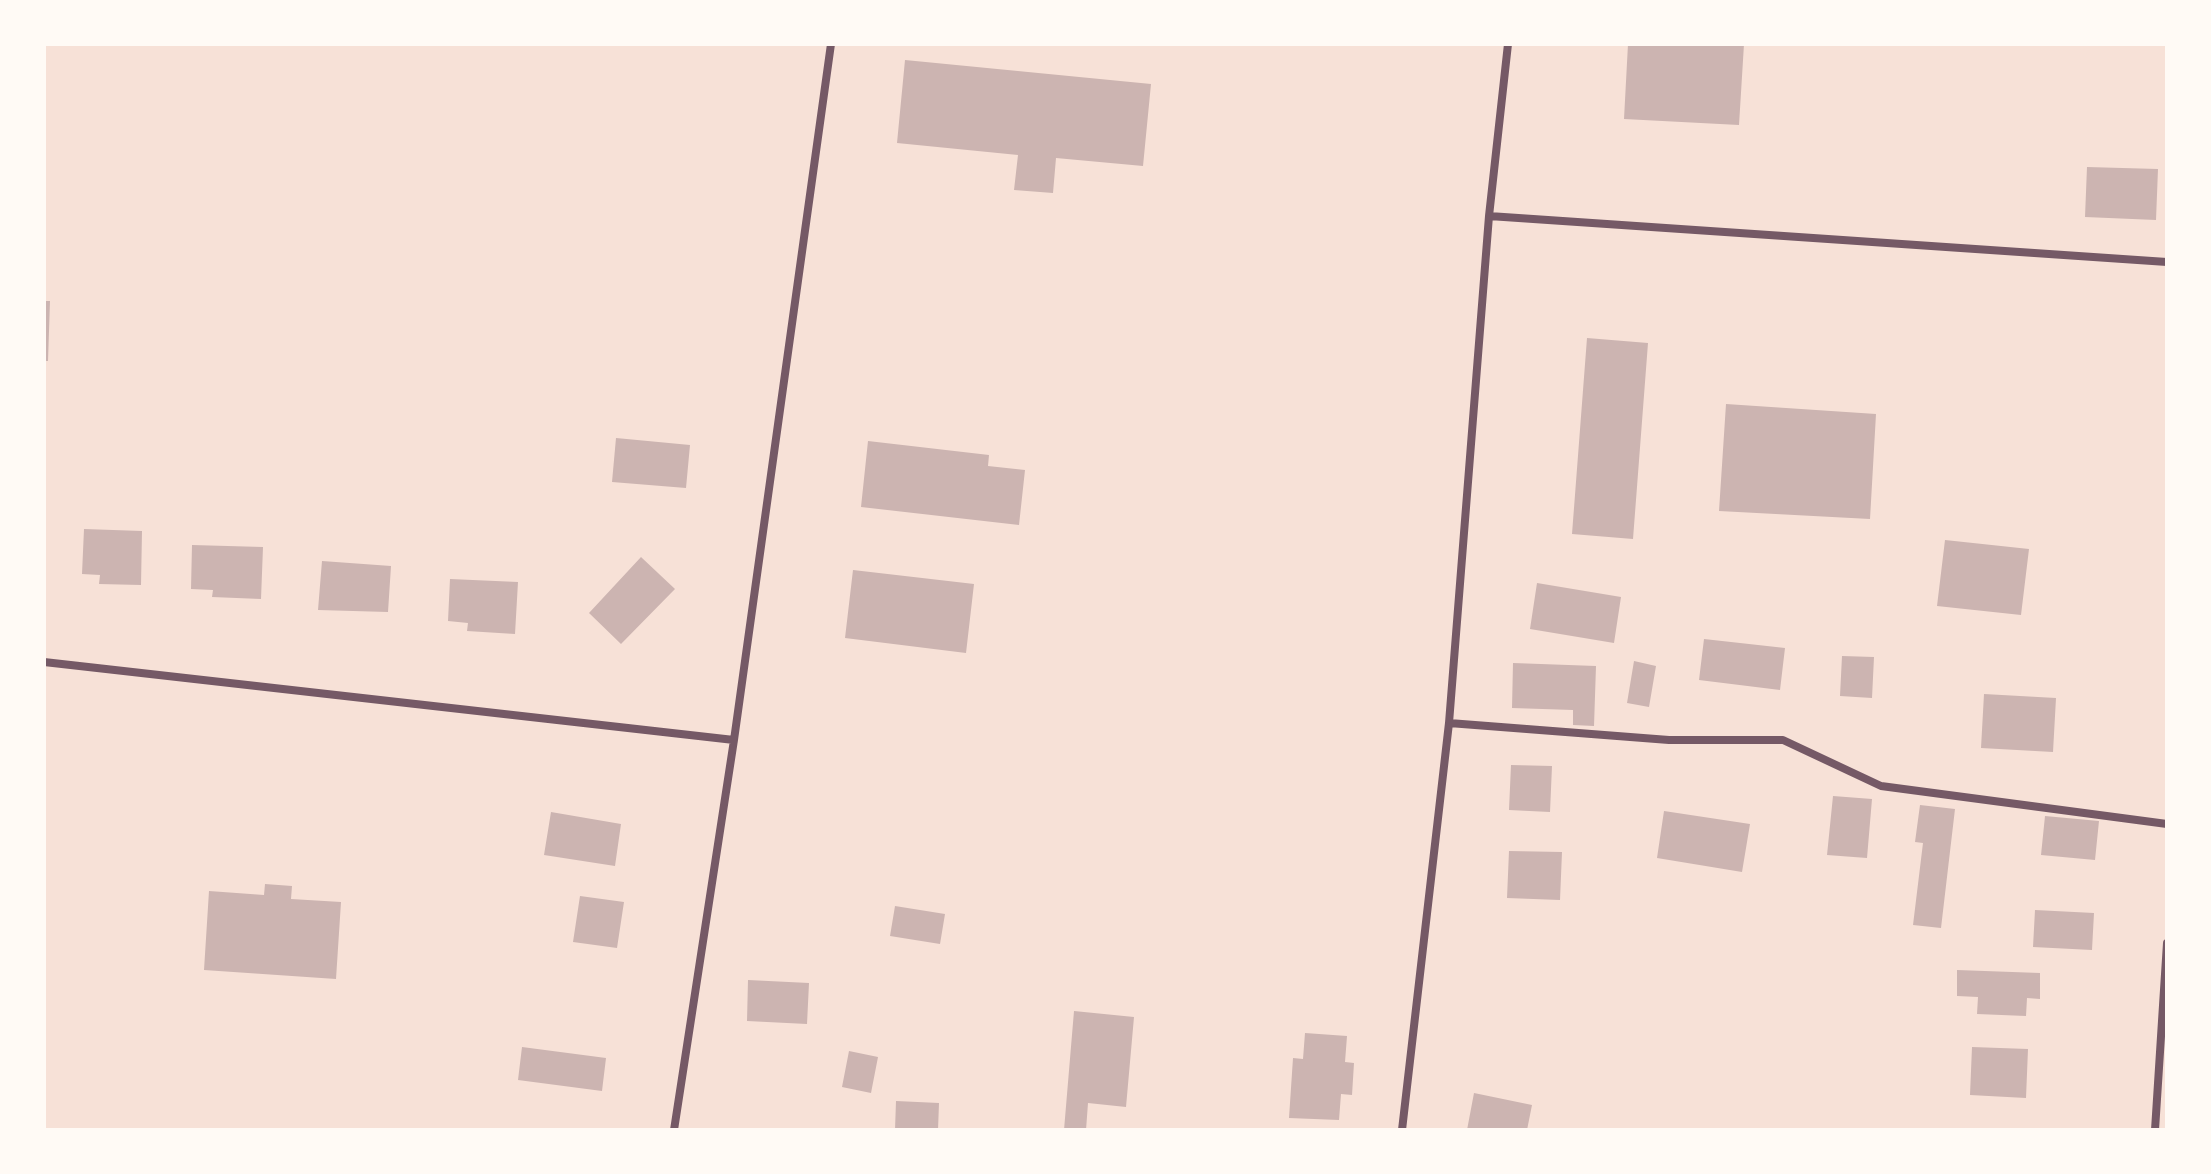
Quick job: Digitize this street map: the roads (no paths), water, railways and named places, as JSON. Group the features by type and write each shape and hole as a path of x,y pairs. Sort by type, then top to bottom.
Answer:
{"street":[{"path":"674,1130 734,740 831,44"},
{"path":"1402,1130 1449,723 1489,216 1508,44"},
{"path":"1489,216 2167,262"},
{"path":"44,662 734,740"},
{"path":"1449,723 1669,740 1783,740 1881,786 2167,824"},
{"path":"2155,1130 2167,943"}]}
